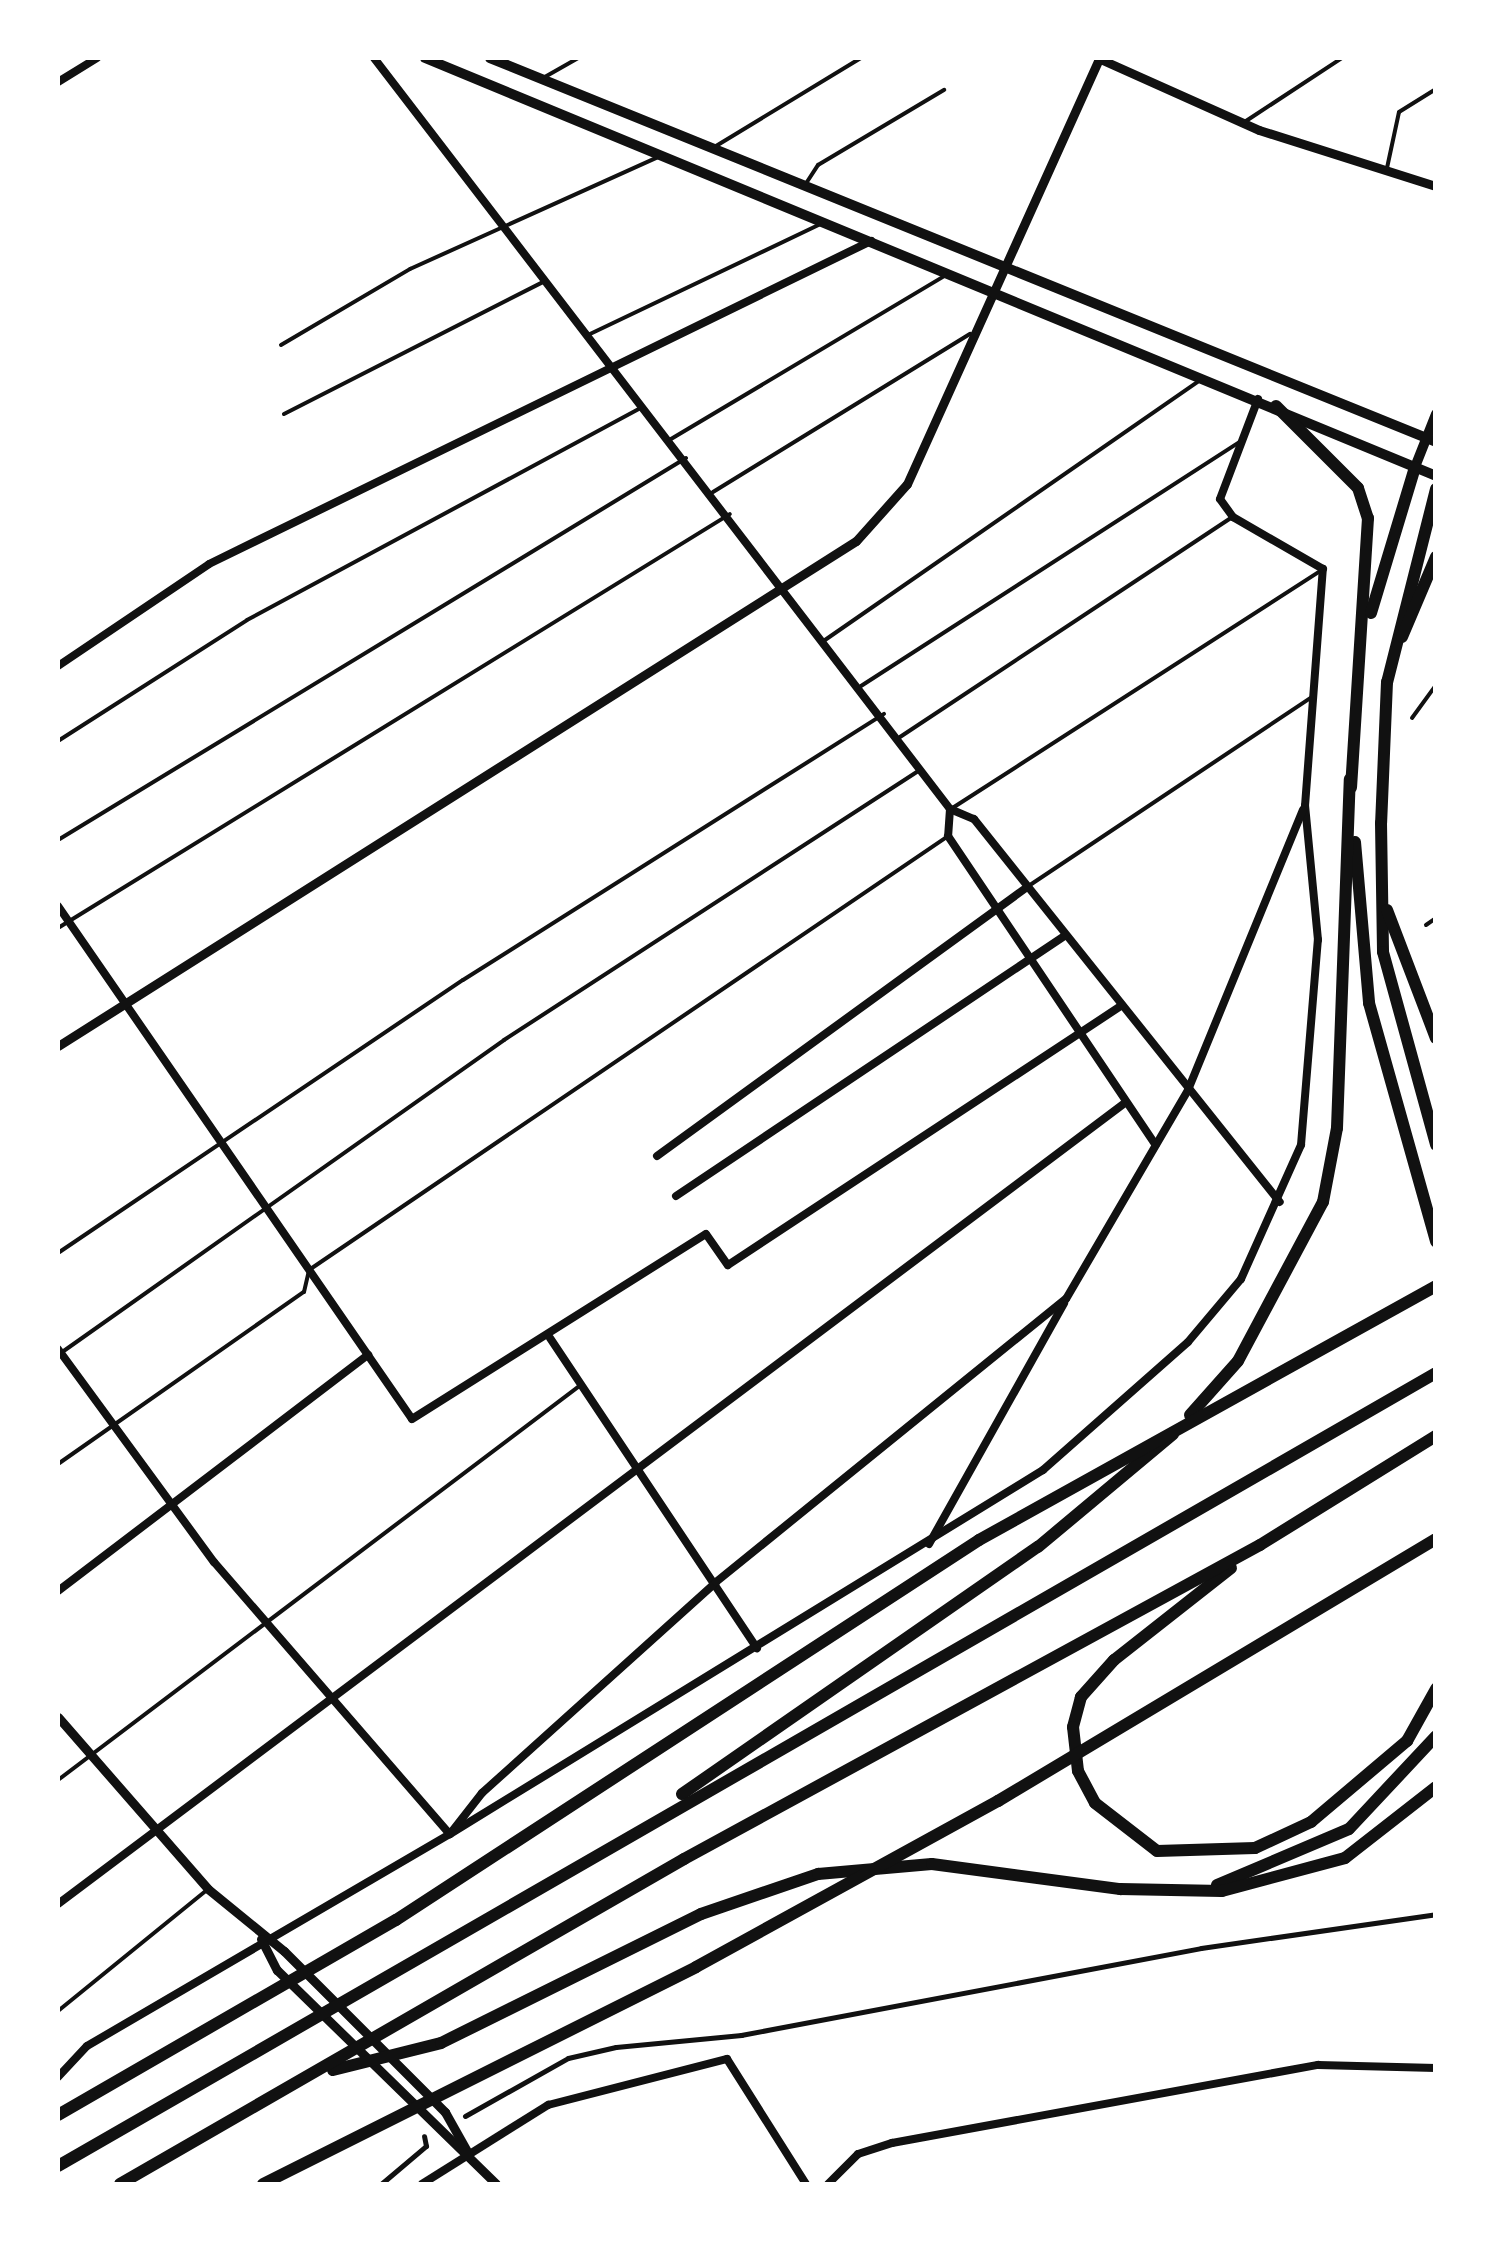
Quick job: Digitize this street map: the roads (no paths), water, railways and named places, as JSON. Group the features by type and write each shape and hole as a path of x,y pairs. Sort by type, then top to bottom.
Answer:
{"highway":[{"path":"583,1862 1038,1547 1153,1457 1238,1360 1323,1202 1338,1128 1350,779 1366,630 1368,518 1358,488 1276,406"},
{"path":"1366,630 1415,467"},
{"path":"1436,490 1387,682 1383,952 1436,1145"},
{"path":"1387,682 1436,556"},
{"path":"1350,779 1369,1003 1436,1242"},
{"path":"1384,897 1436,1038"},
{"path":"58,2115 396,1920 979,1540 1436,1286"},
{"path":"58,2166 1436,1372"},
{"path":"120,2184 327,2070 420,2012 1260,1545 1436,1436"},
{"path":"264,2184 696,1967 998,1801 1436,1538"},
{"path":"1260,1545 1114,1660 1081,1697 1078,1771 1095,1803 1128,1831 1158,1851 1204,1856 1297,1829 1407,1741 1436,1689"},
{"path":"1165,1893 1262,1871 1334,1838 1388,1796 1436,1736"},
{"path":"327,2070 441,2043 701,1914 818,1874 932,1864 1165,1893 1311,1872 1376,1838 1436,1787"}],"main road":[{"path":"425,58 1276,406 1436,476"},
{"path":"490,58 1431,440"},
{"path":"1415,467 1431,440 1436,414"}],"street":[{"path":"58,82 96,58"},
{"path":"374,58 884,714 950,810 974,819 1280,1202"},
{"path":"58,1046 787,590 856,541 907,484 1098,58 1242,124 1436,186"},
{"path":"58,666 210,564 871,241"},
{"path":"58,2077 88,2046 261,1939 450,1834 926,1548 1043,1470 1188,1342 1242,1279 1280,1202 1310,1094 1318,940 1305,806 1323,569 1233,517 1220,500 1258,399"},
{"path":"926,1548 1188,1090 1305,806"},
{"path":"950,810 948,836 1077,1034 1156,1144"},
{"path":"657,1156 999,911 1027,886"},
{"path":"58,906 412,1419 550,1338 706,1234 728,1265 1122,1006"},
{"path":"676,1196 1066,935"},
{"path":"58,1904 334,1692 1125,1103"},
{"path":"450,1834 482,1793 716,1582 1066,1300"},
{"path":"550,1338 757,1648"},
{"path":"58,1352 170,1504 266,1620 334,1692 450,1834"},
{"path":"58,1590 368,1356"},
{"path":"60,1724 92,1754 208,1889 261,1939 284,1951 445,2112 468,2153"},
{"path":"465,2116 568,2058 616,2047 741,2035 1436,1914"},
{"path":"261,1939 278,1970 496,2184"},
{"path":"422,2184 468,2153 569,2097 727,2059 743,2075 760,2122 806,2184"},
{"path":"828,2184 858,2154 911,2140 1318,2065 1436,2068"},
{"path":"382,2184 426,2146 424,2136"}],"lane":[{"path":"542,79 578,58"},
{"path":"712,149 861,58"},
{"path":"1242,124 1342,58"},
{"path":"1386,173 1399,112 1436,89"},
{"path":"804,187 818,165 944,90"},
{"path":"281,345 502,223 663,156"},
{"path":"590,334 825,222"},
{"path":"671,439 949,274"},
{"path":"284,414 548,280"},
{"path":"713,492 979,328"},
{"path":"825,640 1020,513 1202,378"},
{"path":"58,742 247,620 645,406"},
{"path":"861,686 1240,442"},
{"path":"58,840 686,458"},
{"path":"58,928 730,514"},
{"path":"900,737 1233,517"},
{"path":"950,810 1323,569"},
{"path":"1412,718 1436,686"},
{"path":"1027,886 1313,696"},
{"path":"58,1253 220,1142 884,714"},
{"path":"58,1352 504,1040 921,769"},
{"path":"58,1464 304,1292 309,1270 948,836"},
{"path":"1426,925 1436,918"},
{"path":"58,1780 582,1384"},
{"path":"58,2011 208,1889"}]}
